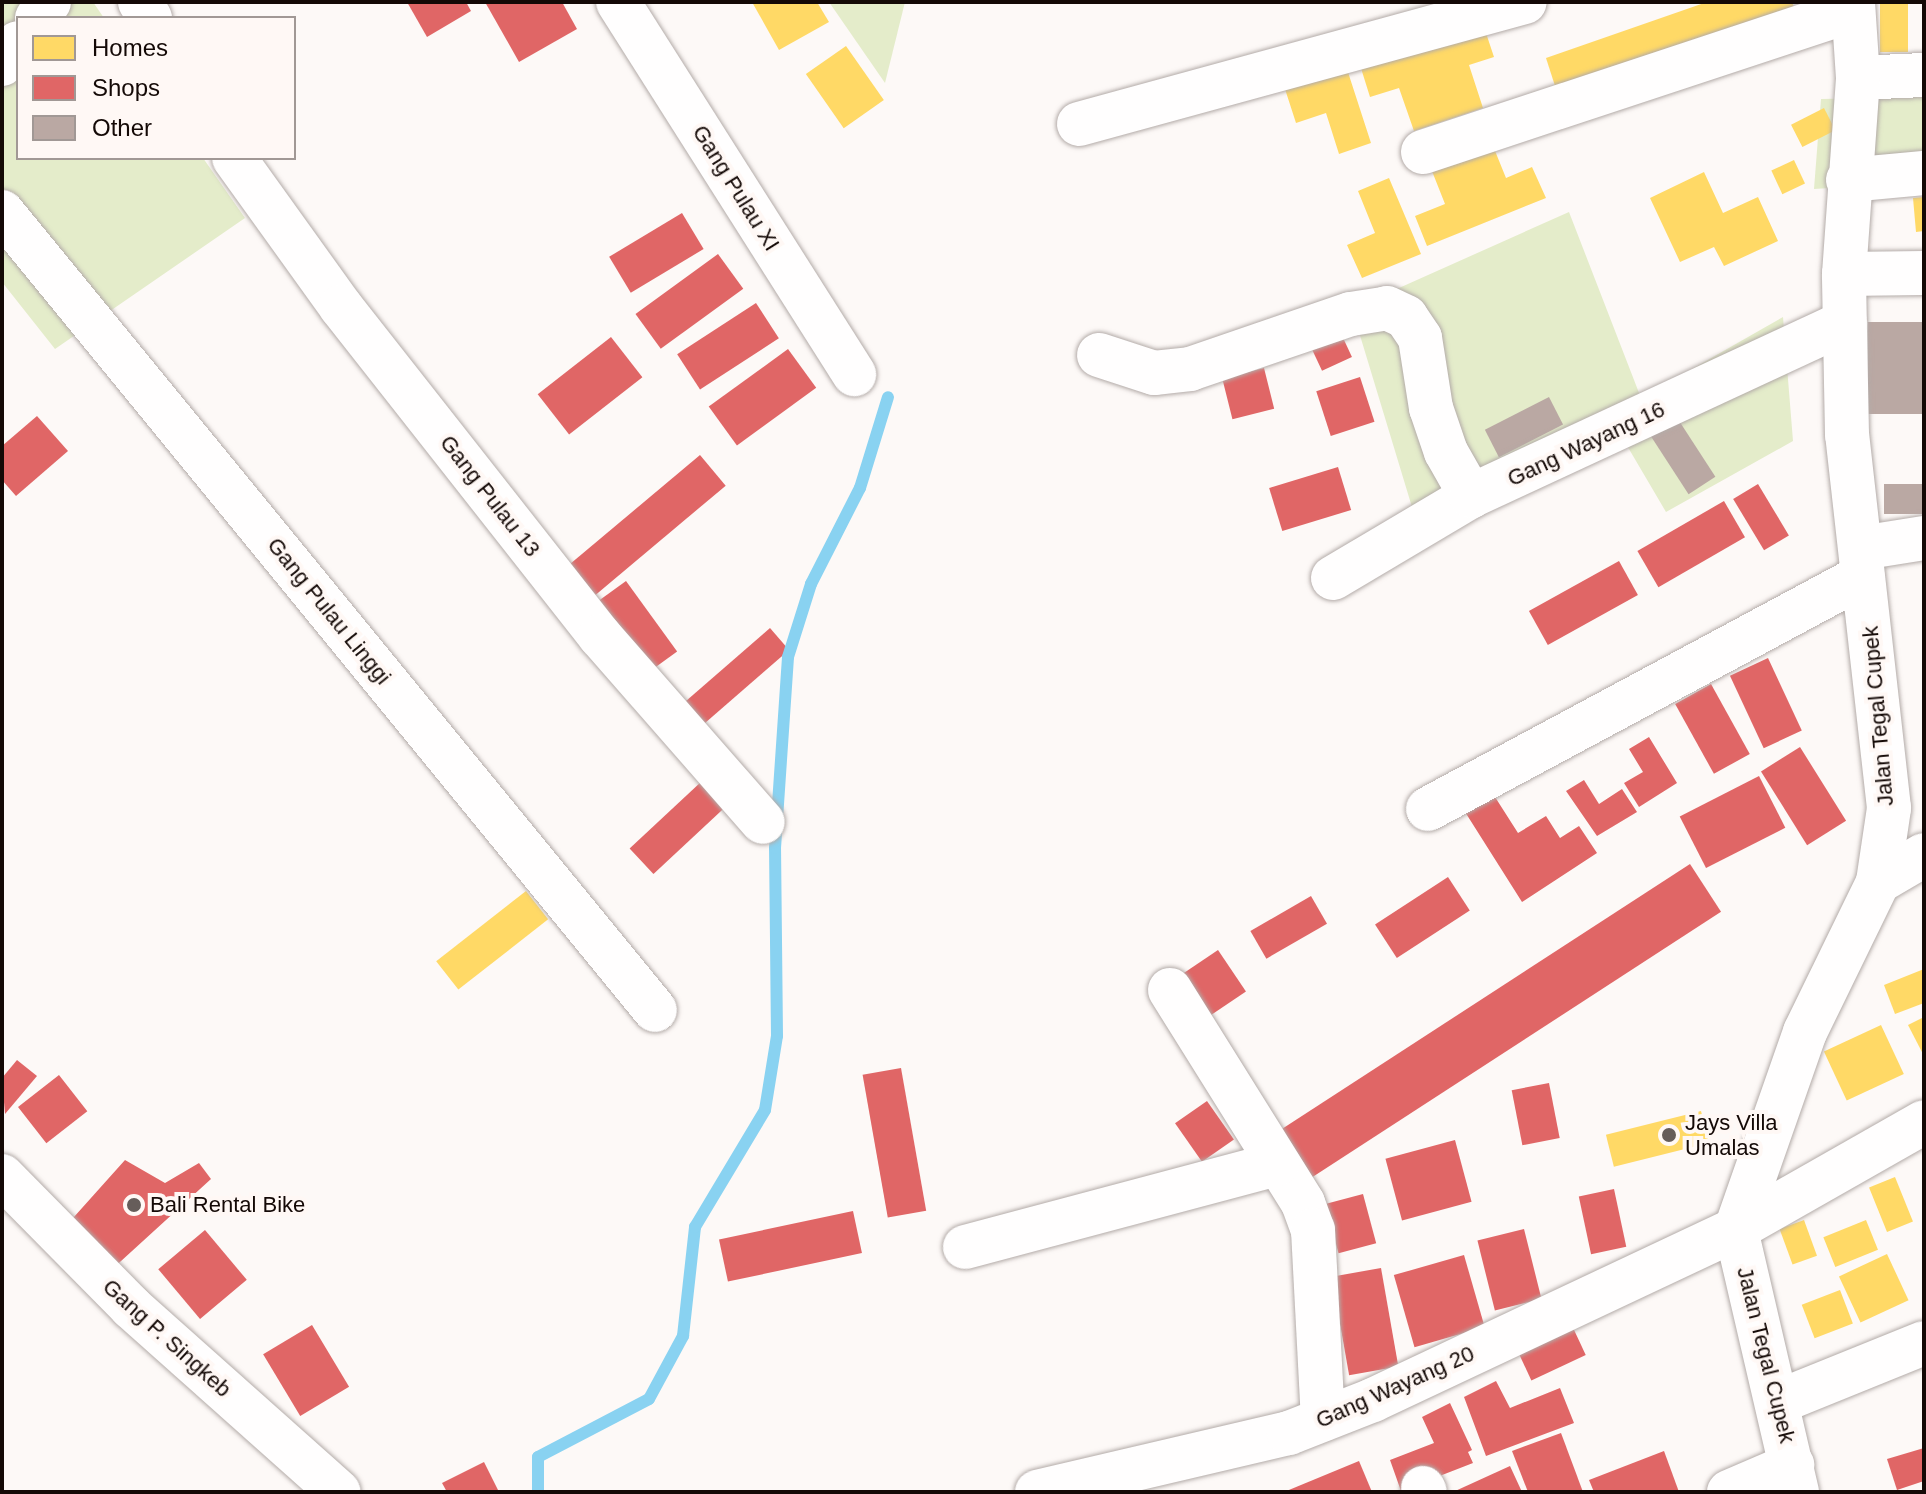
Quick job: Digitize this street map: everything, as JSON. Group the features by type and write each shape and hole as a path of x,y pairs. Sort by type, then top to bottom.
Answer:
{"street":[{"name":"Gang Pulau XI","path":"618,2 854,374"},
{"path":"1079,124 1525,2"},
{"path":"1423,152 1853,6"},
{"name":"Jalan Tegal Cupek","path":"1794,1479 1736,1229 1805,1032 1878,882 1889,808 1847,435 1844,274 1848,180 1858,78 1853,6"},
{"path":"2,64 16,46"},
{"path":"1858,78 1924,75"},
{"name":"Gang Pulau 13","path":"235,160 341,307 600,636 763,822"},
{"path":"1848,180 1924,173"},
{"name":"Gang Pulau Linggi","path":"2,212 655,1010"},
{"path":"1844,274 1924,273"},
{"path":"1099,355 1154,373 1190,369 1351,314 1387,308 1406,317 1420,338 1431,408 1446,452 1471,496"},
{"name":"Gang Wayang 16","path":"1333,578 1471,496 1845,322"},
{"path":"1428,809 1862,562 1924,538"},
{"path":"1878,882 1924,855"},
{"path":"1170,990 1303,1203 1313,1230 1323,1419"},
{"name":"Gang Wayang 20","path":"1037,1492 1199,1458 1323,1419 1736,1229 1924,1122"},
{"path":"965,1247 1277,1164"},
{"name":"Gang P. Singkeb","path":"2,1176 131,1307 339,1492"},
{"path":"1778,1402 1924,1343"},
{"path":"1729,1492 1794,1479"}],"green space":[{"path":"2,2 93,2 103,16 16,16 16,160 204,160 245,218 55,349 2,282"},
{"path":"829,2 905,2 885,83"},
{"path":"1924,97 1924,182 1814,189 1821,99"},
{"path":"1569,212 1641,398 1783,317 1793,441 1666,512 1609,415 1415,517 1352,309"}],"building: Homes":[{"path":"752,2 817,2 829,22 779,50"},
{"path":"1707,2 1792,2 1794,7 1556,89 1546,58"},
{"path":"1880,2 1908,2 1908,52 1880,52"},
{"path":"1483,24 1494,57 1469,65 1483,108 1414,131 1399,88 1370,97 1360,65"},
{"path":"846,46 884,100 844,128 806,74"},
{"path":"1346,66 1371,143 1339,154 1326,113 1296,123 1284,86"},
{"path":"1824,108 1835,130 1802,147 1791,125"},
{"path":"1489,136 1506,178 1532,167 1546,198 1427,246 1415,216 1445,204 1428,161"},
{"path":"1794,160 1805,184 1782,194 1771,171"},
{"path":"1704,172 1723,213 1758,197 1778,241 1724,266 1714,247 1680,262 1650,198"},
{"path":"1389,178 1421,254 1362,278 1347,245 1375,233 1358,191"},
{"path":"1924,197 1924,231 1916,232 1913,198"},
{"path":"526,891 548,919 458,990 436,961"},
{"path":"1924,969 1924,1003 1895,1014 1884,985"},
{"path":"1924,1017 1924,1056 1908,1025"},
{"path":"1881,1025 1904,1074 1847,1101 1824,1052"},
{"path":"1701,1111 1709,1143 1614,1167 1606,1135"},
{"path":"1895,1177 1913,1222 1887,1232 1869,1187"},
{"path":"1804,1220 1817,1256 1793,1265 1780,1229"},
{"path":"1866,1220 1878,1250 1835,1267 1823,1237"},
{"path":"1887,1254 1909,1300 1861,1323 1839,1276"},
{"path":"1840,1290 1853,1324 1815,1338 1802,1305"}],"building: Shops":[{"path":"407,2 466,2 471,11 427,37"},
{"path":"485,2 562,2 577,29 519,62"},
{"path":"682,213 704,249 631,293 609,257"},
{"path":"718,254 743,289 661,349 635,314"},
{"path":"756,303 779,338 700,389 677,354"},
{"path":"1338,327 1352,357 1322,371 1308,341"},
{"path":"611,337 642,377 569,434 538,394"},
{"path":"788,349 816,388 737,445 709,407"},
{"path":"1264,368 1274,409 1232,419 1222,378"},
{"path":"1360,377 1375,422 1331,436 1316,391"},
{"path":"37,416 68,451 16,496 2,480 2,446"},
{"path":"700,455 726,486 595,595 570,564"},
{"path":"1338,467 1351,510 1282,531 1269,488"},
{"path":"1758,484 1789,535 1764,550 1733,499"},
{"path":"1724,501 1745,537 1658,587 1637,551"},
{"path":"1619,561 1638,595 1548,645 1529,611"},
{"path":"626,581 677,651 644,675 593,605"},
{"path":"770,628 789,650 701,727 682,705"},
{"path":"1768,658 1802,731 1764,748 1730,676"},
{"path":"1711,684 1750,754 1714,774 1675,704"},
{"path":"1649,737 1677,783 1639,807 1624,783 1643,772 1629,749"},
{"path":"1800,747 1846,821 1807,845 1761,771"},
{"path":"1759,776 1785,828 1706,868 1680,816"},
{"path":"1584,780 1599,804 1622,789 1637,812 1597,836 1566,791"},
{"path":"702,781 726,807 653,874 630,849"},
{"path":"1488,786 1518,833 1546,816 1560,838 1579,826 1597,853 1522,902 1460,804"},
{"path":"1690,864 1721,912 1312,1178 1281,1130"},
{"path":"1448,877 1470,911 1397,958 1375,924"},
{"path":"1311,896 1327,924 1266,959 1250,931"},
{"path":"1218,950 1246,991 1207,1018 1179,976"},
{"path":"17,1060 37,1076 5,1114 2,1078"},
{"path":"901,1068 926,1211 888,1218 863,1075"},
{"path":"59,1075 87,1111 46,1143 18,1107"},
{"path":"1549,1083 1560,1138 1522,1145 1512,1090"},
{"path":"1207,1101 1234,1140 1202,1162 1175,1123"},
{"path":"1455,1140 1472,1202 1402,1220 1385,1159"},
{"name":"Bali Rental Bike","path":"125,1160 165,1183 199,1163 211,1179 109,1272 65,1227"},
{"path":"1614,1189 1626,1247 1591,1254 1579,1196"},
{"path":"1363,1194 1376,1243 1339,1253 1325,1204"},
{"path":"853,1211 862,1253 728,1282 719,1239"},
{"path":"1524,1229 1541,1299 1495,1310 1477,1241"},
{"path":"205,1230 247,1280 200,1319 158,1269"},
{"path":"1464,1255 1485,1327 1415,1347 1394,1275"},
{"path":"1381,1268 1398,1366 1349,1375 1332,1277"},
{"path":"1568,1317 1586,1355 1531,1380 1514,1342"},
{"path":"312,1325 349,1387 300,1416 263,1354"},
{"path":"1496,1381 1510,1408 1560,1388 1574,1423 1486,1456 1464,1397"},
{"path":"1450,1403 1472,1450 1468,1452 1473,1463 1401,1491 1390,1460 1434,1443 1422,1417"},
{"path":"1561,1433 1583,1492 1528,1492 1512,1451"},
{"path":"1924,1448 1924,1481 1897,1490 1887,1459"},
{"path":"1664,1451 1679,1492 1594,1492 1589,1480"},
{"path":"1359,1461 1372,1492 1284,1492"},
{"path":"484,1462 499,1492 447,1492 442,1483"},
{"path":"1510,1466 1522,1492 1453,1492"}],"building: Other":[{"path":"1868,322 1924,322 1924,414 1868,414"},
{"path":"1549,397 1563,425 1499,457 1485,430"},
{"path":"1674,413 1715,477 1689,494 1647,430"},
{"path":"1884,484 1924,484 1924,514 1884,514"}],"waterway":[{"path":"538,1492 538,1457 649,1399 683,1336 695,1227 765,1110 777,1036 775,848 788,657 811,584 860,488 888,397"}],"place":[{"name":"Jays Villa Umalas","path":"1669,1135"},
{"name":"Bali Rental Bike","path":"134,1205"}]}
